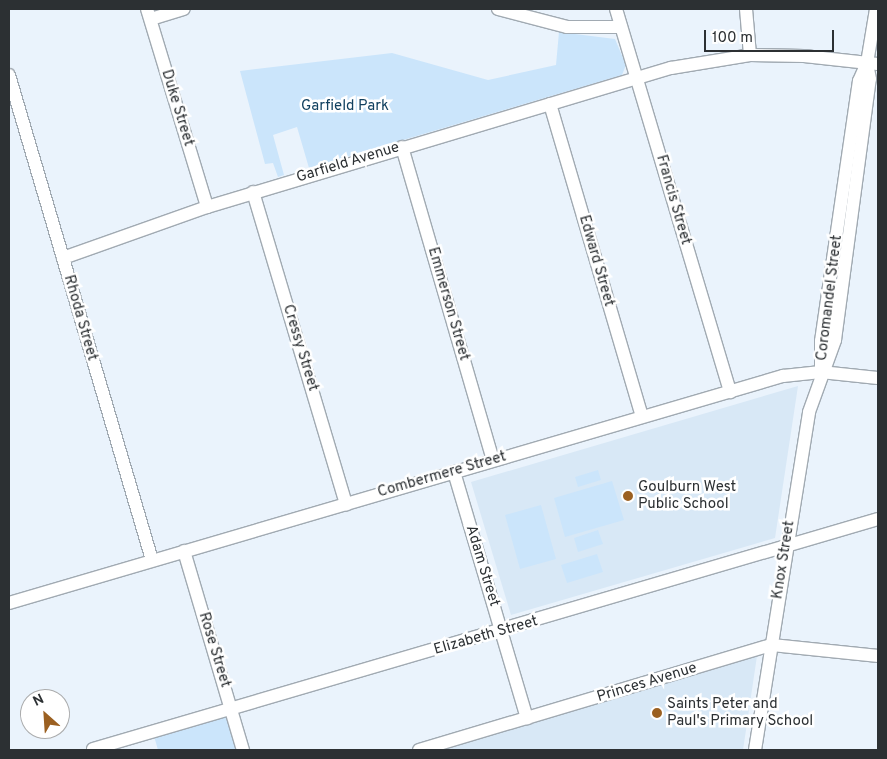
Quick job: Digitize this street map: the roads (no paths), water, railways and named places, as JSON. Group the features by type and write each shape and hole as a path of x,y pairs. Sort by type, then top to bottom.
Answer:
{"street":[{"path":"149,14 184,9"},
{"path":"498,9 567,27 621,27"},
{"name":"Francis Street","path":"616,9 730,392"},
{"path":"746,9 750,54"},
{"name":"Coromandel Street","path":"821,372 822,341 837,276 856,143 873,64 876,9"},
{"name":"Duke Street","path":"149,14 207,207"},
{"name":"Garfield Avenue","path":"63,258 253,192 637,78 708,60 750,54 804,56 873,64"},
{"name":"Rhoda Street","path":"9,75 152,560"},
{"name":"Edward Street","path":"550,104 642,417"},
{"name":"Emmerson Street","path":"402,147 494,460"},
{"name":"Cressy Street","path":"253,192 346,504"},
{"name":"Combermere Street","path":"9,604 152,560 783,376 821,372 878,378"},
{"name":"Knox Street","path":"755,750 786,546 809,412 821,372"},
{"name":"Adam Street","path":"454,472 527,718"},
{"name":"Elizabeth Street","path":"93,749 501,632 878,519"},
{"name":"Rose Street","path":"184,551 243,750"},
{"name":"Princes Avenue","path":"419,750 772,644 878,656"}],"place":[{"name":"Goulburn West Public School","path":"628,496"},
{"name":"Saints Peter and Paul's Primary School","path":"657,713"}],"park label":[{"name":"Garfield Park","path":"345,107"}]}
